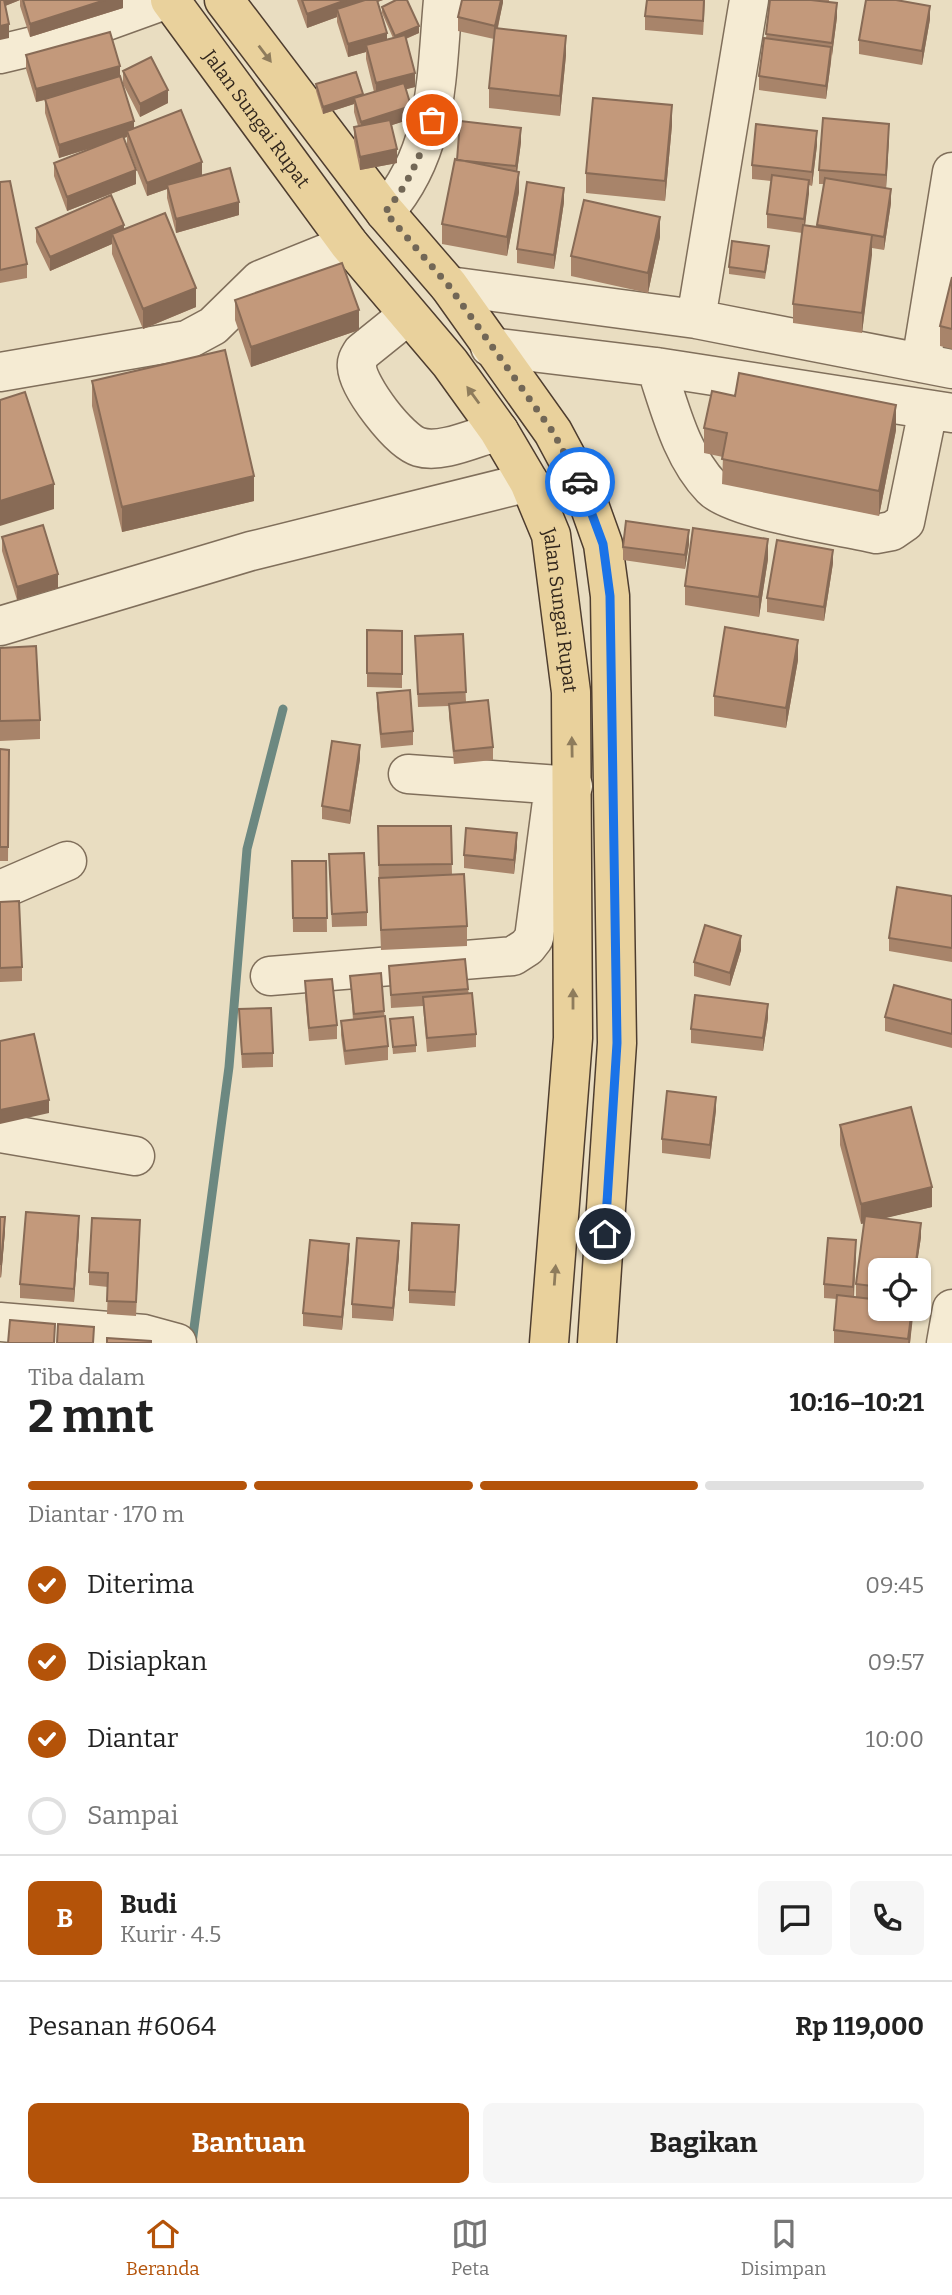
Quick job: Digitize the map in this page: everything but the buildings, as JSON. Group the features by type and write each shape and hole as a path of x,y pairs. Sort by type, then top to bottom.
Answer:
{"main road":[{"name":"Jalan Sungai Rupat","path":"168,0 349,244 450,363 499,431 529,482 551,535 571,692 563,786 573,1038 550,1343"},
{"path":"224,0 385,212 449,286 553,432 583,488 603,544 610,596 617,1043 597,1343"},
{"path":"573,1038 617,1043"}],"street":[{"path":"0,54 46,43 168,0"},
{"path":"385,212 402,192 414,170 432,120 443,0"},
{"path":"696,320 749,0"},
{"path":"449,286 696,320 936,366 952,172"},
{"path":"0,372 187,340 213,326 260,280 349,244"},
{"path":"408,315 362,352 357,360 358,372 385,419 401,437 420,448 441,448 499,431"},
{"path":"490,347 656,367 940,411 910,512 900,527 876,534 751,505 714,490 700,473 677,432 656,367"},
{"path":"0,626 251,551 529,482"},
{"path":"270,976 513,956 521,952 534,938 563,786 408,774"},
{"path":"0,890 67,861"},
{"path":"0,1133 135,1156"},
{"path":"946,1343 952,1309"},
{"path":"0,1322 161,1338"}],"waterway":[{"path":"192,1343 229,1067 247,849 283,709"}],"way so far":[{"path":"432,120 411,176 385,212 449,286 553,432 580,482"}],"route":[{"path":"580,482 603,544 610,596 617,1043 605,1234"}]}
